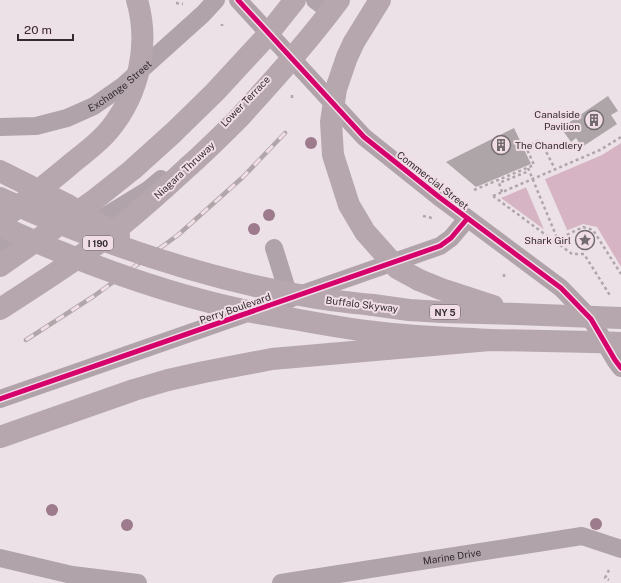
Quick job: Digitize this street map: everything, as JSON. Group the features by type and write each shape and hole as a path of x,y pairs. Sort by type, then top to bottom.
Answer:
{"highway":[{"path":"0,221 90,149 109,130 124,109 134,87 141,61 142,33 140,10 137,0"},
{"path":"0,266 93,200 132,170 215,92 264,39 295,0"},
{"path":"380,0 354,42 347,57 336,89 331,122 333,155 349,206 364,232 397,268 419,280 441,289 517,314"},
{"name":"Niagara Thruway","path":"0,309 67,265 109,235 190,166 237,120 284,69 329,13 326,1"},
{"path":"0,171 66,204 132,244 164,261"},
{"name":"Buffalo Skyway","path":"0,198 90,235 164,261 239,282 316,298 409,310 442,312 517,314 617,309"},
{"path":"0,226 43,245 112,271 149,284 235,309 376,332 431,337 621,343"},
{"path":"0,437 134,390 168,380 239,365 272,359 490,340"}],"street":[{"name":"Exchange Street","path":"0,127 36,126 67,118 94,106 124,85 203,14 216,0"},
{"name":"Commercial Street","path":"238,0 364,137 467,219 561,288 591,319 621,368"},
{"name":"Lower Terrace","path":"0,243 28,242 70,231 104,217 148,190 202,144 272,74 326,1"},
{"name":"Perry Boulevard","path":"0,399 440,246 451,238 467,219"},
{"path":"274,248 290,298"},
{"name":"Marine Drive","path":"281,583 582,536 621,548"},
{"path":"0,558 72,575 138,583"}],"path":[{"path":"176,3 183,4"},
{"path":"292,95 292,100"},
{"path":"621,137 600,150 493,196 554,241 583,227 593,230 621,274"},
{"path":"502,192 499,183 534,165 526,147 540,140 555,170"},
{"path":"474,190 528,169"},
{"path":"528,169 560,245 572,254 584,254 617,309"},
{"path":"423,216 432,218"},
{"path":"504,274 504,279"},
{"path":"609,570 605,578 609,580"}],"shaded area":[{"path":"621,143 621,267 597,227 583,224 553,236 501,198 602,155"}],"pier":[{"path":"544,177 568,232 554,238 545,232 525,185"}],"building":[{"name":"Canalside Pavilion","path":"608,96 618,111 611,115 617,124 582,147 576,138 571,142 561,128"},
{"name":"The Chandlery","path":"514,128 531,164 476,187 446,162"}],"railway":[{"path":"26,340 94,296 178,235 243,177 285,133"}],"cycle path":[{"path":"238,0 364,137 439,197 561,288 591,319 621,368"},
{"path":"0,399 440,246 451,238 467,219"}],"place":[{"name":"Canalside Pavilion","path":"594,120"},
{"name":"The Chandlery","path":"501,145"},
{"name":"Shark Girl","path":"585,240"}]}
